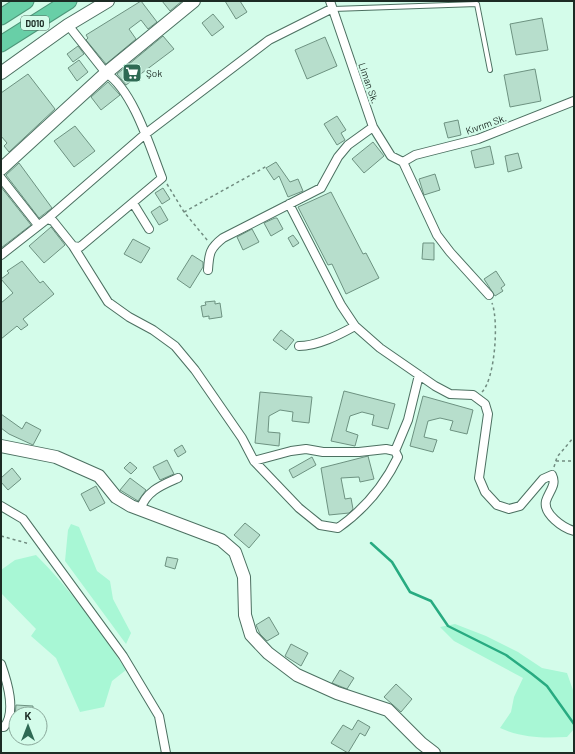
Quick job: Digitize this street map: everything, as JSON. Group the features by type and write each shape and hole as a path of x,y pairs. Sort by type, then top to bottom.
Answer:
{"highway":[{"name":"D010","path":"1,17 26,1"},
{"name":"D010","path":"1,44 69,1"}],"street":[{"path":"1,73 68,25 108,1"},
{"path":"1,169 106,72 194,1"},
{"path":"1,255 38,225 47,220 144,135 269,40 330,5"},
{"name":"Liman Sk.","path":"330,5 373,127 391,156 403,162"},
{"path":"68,25 106,72 114,78 126,93 162,178 80,247 73,246"},
{"name":"Kıvrım Sk.","path":"403,162 415,155 478,139 574,101"},
{"path":"208,270 208,256 213,246 223,238 320,188 338,157 348,145 373,127"},
{"path":"403,162 437,235 450,252 489,295"},
{"path":"1,178 38,225"},
{"path":"133,203 149,229"},
{"path":"289,204 341,305 355,326 380,348 450,394 473,395 485,404 488,414 479,478 485,492 498,505 509,509 520,506 542,479 552,475 554,479 553,486 546,502 546,510 555,520 568,529 574,531"},
{"path":"47,220 53,221 73,246 108,302 129,318 153,330 174,346 195,370 242,438 254,461 299,508 320,525 338,528 357,515 377,492 398,457 395,451 408,420 419,375"},
{"path":"299,346 309,346 343,333 355,326"},
{"path":"1,446 56,457 99,476 116,496 131,506 221,540 234,552 244,577 246,615 251,635 268,653 297,675 337,693 388,710 421,743 434,753"},
{"path":"254,461 291,451 306,449 323,452 359,452 386,449 395,451"},
{"path":"140,510 142,501 149,493 178,478"},
{"path":"1,506 23,518 123,656 159,716 166,753"},
{"path":"1,664 9,685 10,710 9,721 1,727"}],"lane":[{"path":"330,5 477,4 490,70"}],"path":[{"path":"184,212 267,166"},
{"path":"162,178 184,212 213,246"},
{"path":"476,397 487,387 492,371 496,326 494,309 489,295"},
{"path":"552,475 557,457 574,437"},
{"path":"556,461 574,461"},
{"path":"1,536 45,548"}],"green space":[{"path":"71,524 79,527 97,571 110,581 113,599 131,633 126,644 65,561 68,530"},
{"path":"36,555 49,568 84,610 126,670 112,681 104,707 80,712 56,658 31,636 36,629 1,593 1,570 15,560"},
{"path":"455,624 486,636 518,652 542,668 567,673 574,693 574,729 567,737 525,736 500,728 511,712 514,697 523,678 454,641 440,627"}],"building":[{"path":"141,1 157,22 148,29 141,20 129,29 136,39 106,64 86,40 88,38 86,35"},
{"path":"162,1 182,1 170,11"},
{"path":"225,1 240,1 247,12 236,19"},
{"path":"213,14 224,27 212,36 202,23"},
{"path":"542,18 548,50 516,55 510,24"},
{"path":"163,36 174,49 126,85 117,74"},
{"path":"325,37 337,66 307,79 295,50"},
{"path":"78,46 84,54 73,62 67,54"},
{"path":"79,60 88,72 77,81 68,68"},
{"path":"535,69 541,101 510,107 504,75"},
{"path":"28,74 55,109 9,152 4,146 7,143 1,136 1,93"},
{"path":"108,82 120,95 101,110 91,97"},
{"path":"337,116 346,130 341,133 345,140 337,145 324,124"},
{"path":"458,120 461,135 448,138 444,123"},
{"path":"75,126 95,151 74,167 54,141"},
{"path":"373,142 384,156 364,173 352,159"},
{"path":"490,146 494,164 475,168 471,151"},
{"path":"518,153 522,168 508,172 505,156"},
{"path":"276,162 290,182 298,179 303,191 288,197 279,176 274,180 266,168"},
{"path":"19,163 52,208 39,218 6,175"},
{"path":"435,174 440,190 424,195 419,179"},
{"path":"1,187 31,225 1,248"},
{"path":"163,188 170,199 162,204 155,193"},
{"path":"331,192 363,254 366,253 379,278 346,294 332,264 328,265 298,207"},
{"path":"160,206 168,220 159,225 151,212"},
{"path":"277,218 283,229 271,236 264,223"},
{"path":"51,227 65,245 44,263 29,246"},
{"path":"252,229 259,242 243,250 237,237"},
{"path":"293,235 299,243 293,247 288,238"},
{"path":"133,239 150,248 141,263 124,254"},
{"path":"423,243 434,243 434,260 422,259"},
{"path":"192,255 203,262 203,267 190,288 177,279"},
{"path":"22,261 40,283 43,281 54,294 23,319 28,325 21,330 17,326 1,339 1,303 13,293 1,279 9,273 7,271"},
{"path":"496,271 505,285 501,288 503,291 495,296 484,279"},
{"path":"215,301 215,304 220,303 222,317 209,319 209,316 203,317 201,306 206,305 205,302"},
{"path":"281,330 294,340 286,350 273,340"},
{"path":"344,391 395,404 388,429 372,425 374,415 362,412 350,416 346,431 358,435 355,446 331,441"},
{"path":"260,392 312,397 309,423 292,421 293,412 280,410 269,416 268,432 280,433 279,446 255,443"},
{"path":"423,396 473,410 467,434 450,430 453,421 440,418 428,421 424,437 437,440 433,452 410,446"},
{"path":"1,414 22,429 26,422 41,430 33,445 9,434 1,428"},
{"path":"182,445 186,452 178,457 174,450"},
{"path":"368,456 374,479 360,482 359,477 341,478 345,499 351,498 353,509 349,513 329,515 321,468"},
{"path":"312,457 316,465 293,478 289,470"},
{"path":"167,460 174,474 160,480 153,467"},
{"path":"130,462 137,468 131,474 124,468"},
{"path":"12,468 21,479 8,490 1,482 1,478"},
{"path":"130,478 146,490 138,501 120,490"},
{"path":"96,486 105,503 90,511 81,494"},
{"path":"245,523 260,535 249,548 234,535"},
{"path":"167,557 178,559 175,569 165,566"},
{"path":"269,617 279,634 267,641 260,634 256,625"},
{"path":"291,644 308,653 301,666 285,656"},
{"path":"340,670 354,678 347,689 332,683"},
{"path":"396,684 412,699 401,712 384,697"},
{"path":"358,720 370,727 365,736 360,733 348,753 331,743 343,725 352,730"}],"waterway":[{"path":"371,543 392,562 410,592 431,601 448,626 506,655 532,674 547,686 574,724"}],"place":[{"name":"Şok","path":"132,73"}]}
